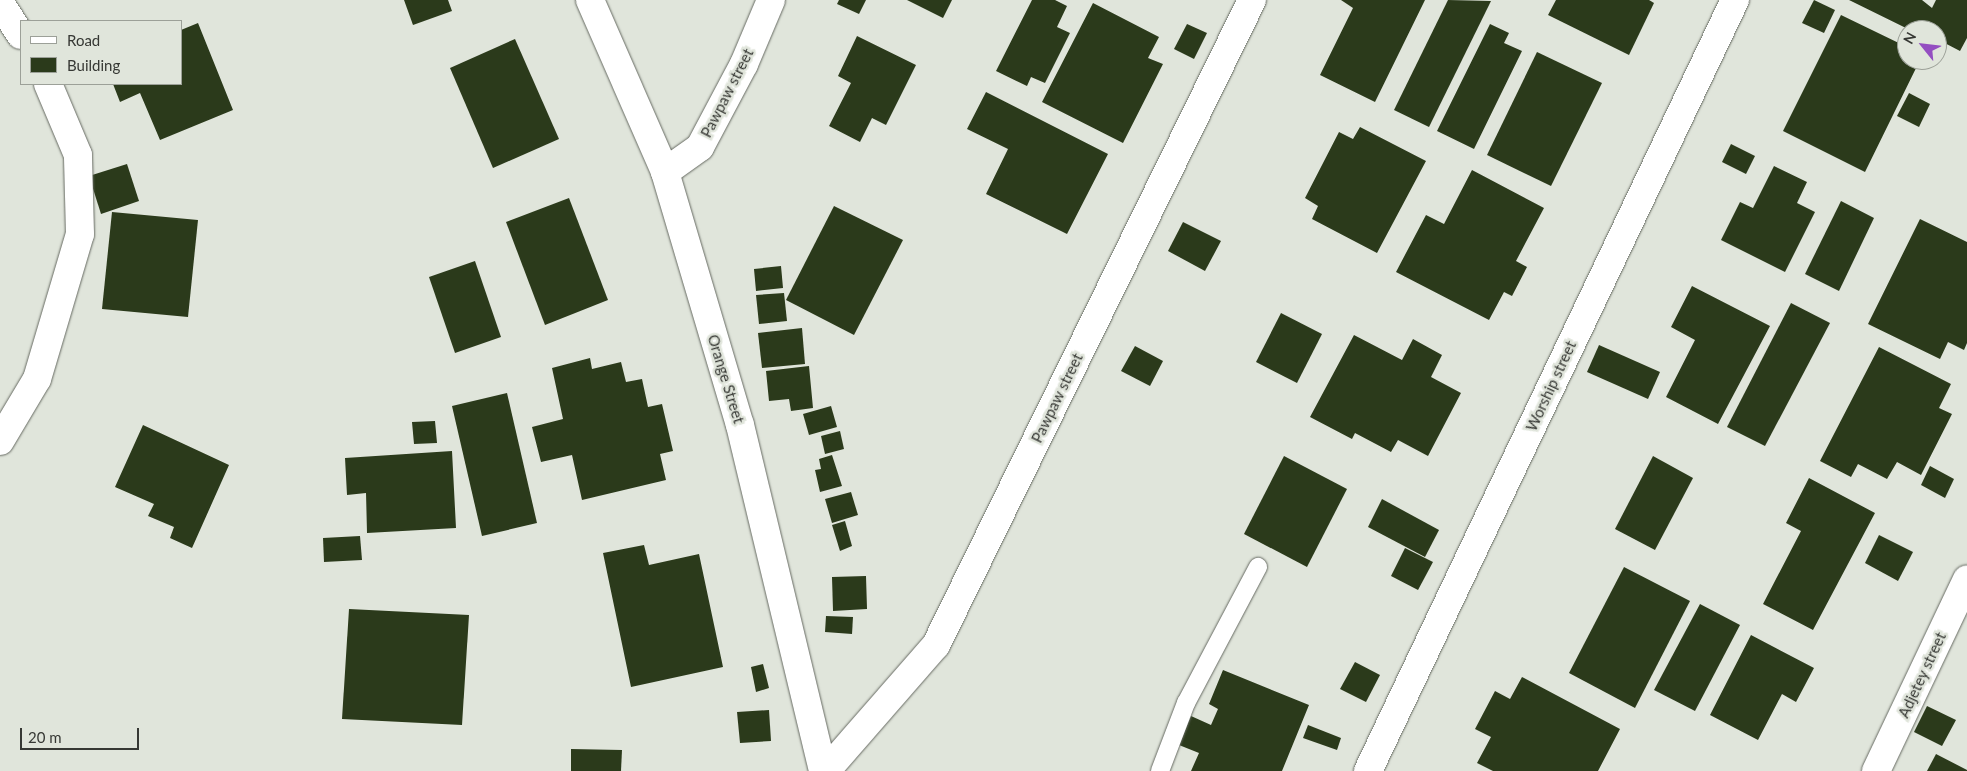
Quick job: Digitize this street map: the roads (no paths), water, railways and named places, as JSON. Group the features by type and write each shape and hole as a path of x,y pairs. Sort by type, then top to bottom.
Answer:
{"street":[{"name":"Orange Street","path":"590,0 665,172 740,425 824,771"},
{"name":"Pawpaw street","path":"665,172 700,147 744,64 771,0"},
{"name":"Pawpaw street","path":"824,771 936,646 1252,0"},
{"name":"Worship street","path":"1368,771 1735,0"},
{"path":"0,3 20,33"},
{"path":"0,442 36,379 80,234 78,155 48,85"},
{"name":"Adjetey street","path":"1876,771 1967,579"}],"lane":[{"path":"1160,771 1186,703 1258,567"}]}
